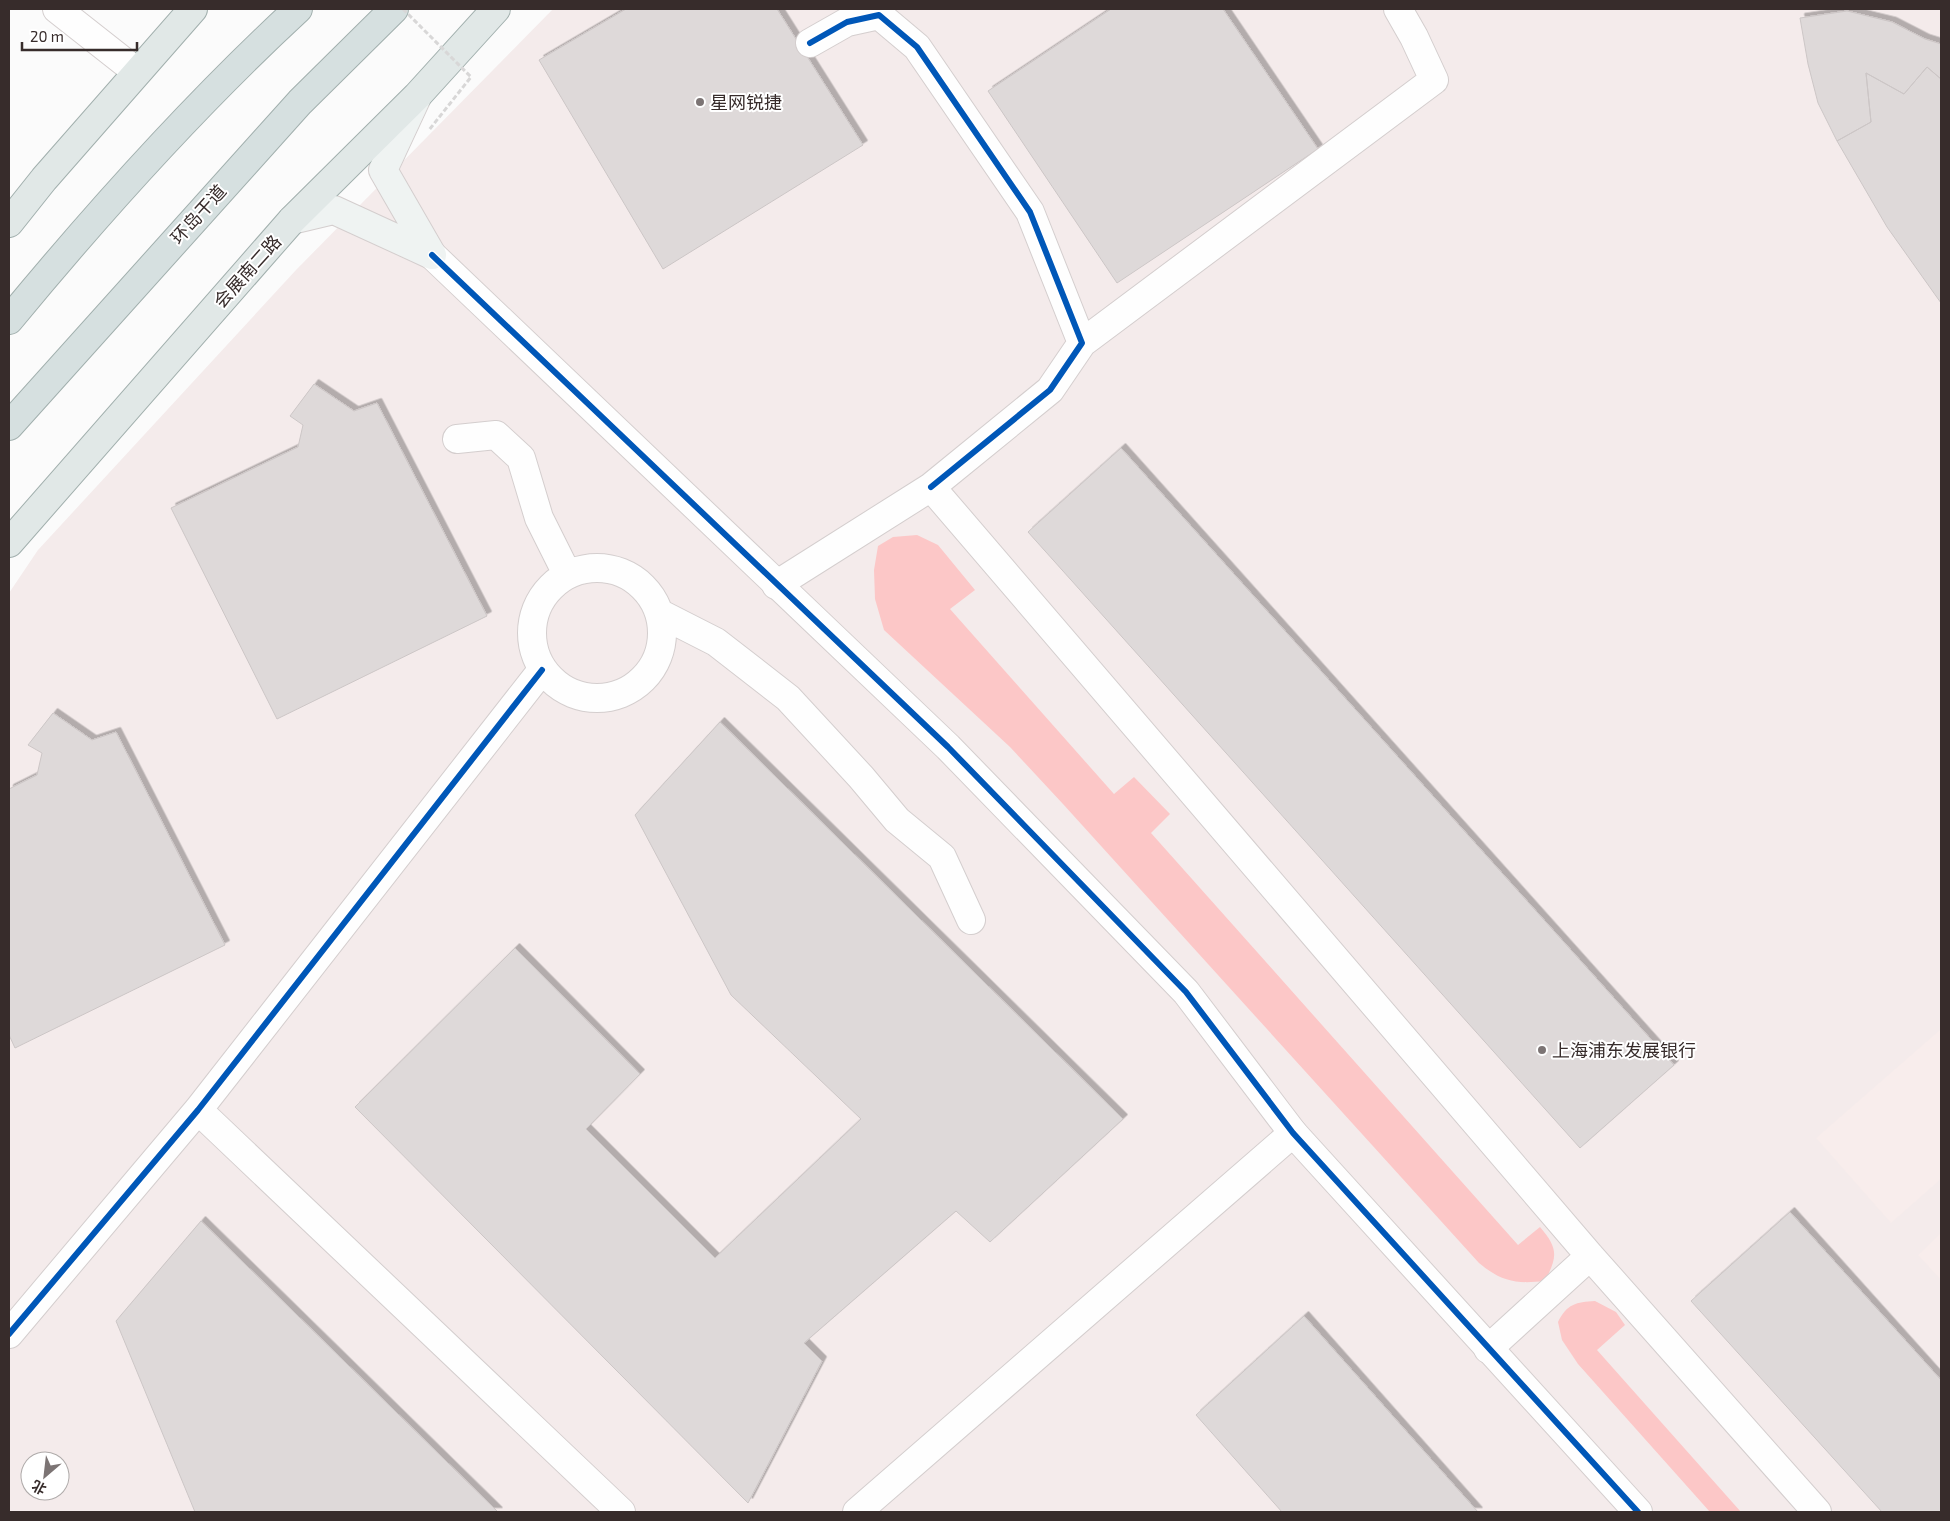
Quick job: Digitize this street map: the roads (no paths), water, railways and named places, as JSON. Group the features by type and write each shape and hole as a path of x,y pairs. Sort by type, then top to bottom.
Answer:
{"highway":[{"path":"9,320 89,224 249,54 298,9"},
{"name":"环岛干道","path":"10,426 300,102 394,9"}],"main road":[{"path":"9,223 44,179 193,9"},
{"name":"会展南二路","path":"9,543 292,220 417,96 496,9"},
{"path":"417,96 383,170 432,255"},
{"path":"292,220 334,210 432,255"}],"street":[{"path":"57,9 137,72"},
{"path":"776,585 931,487 1050,390 1082,343 1434,80 1414,37 1398,9"},
{"path":"810,43 847,22 879,15 917,47 1030,212 1082,343"},
{"path":"432,255 948,747 1186,992 1293,1133 1638,1512"},
{"path":"457,439 496,435 521,458 539,518 567,574"},
{"path":"931,487 1590,1256 1818,1512"},
{"path":"595,568 618,571 637,582 648,593 659,612 662,625 661,648 646,677 626,691 610,696 586,697 563,689 542,670 533,648 531,633 535,611 550,587 567,574 595,568"},
{"path":"659,612 716,642 788,698 861,777 897,820 942,857 971,920"},
{"path":"9,1334 198,1110 542,670"},
{"path":"198,1110 621,1512"},
{"path":"857,1512 1293,1133"},
{"path":"1488,1349 1590,1256"}],"place":[{"name":"星网锐捷","path":"700,102"},
{"name":"上海浦东发展银行","path":"1542,1050"}]}
